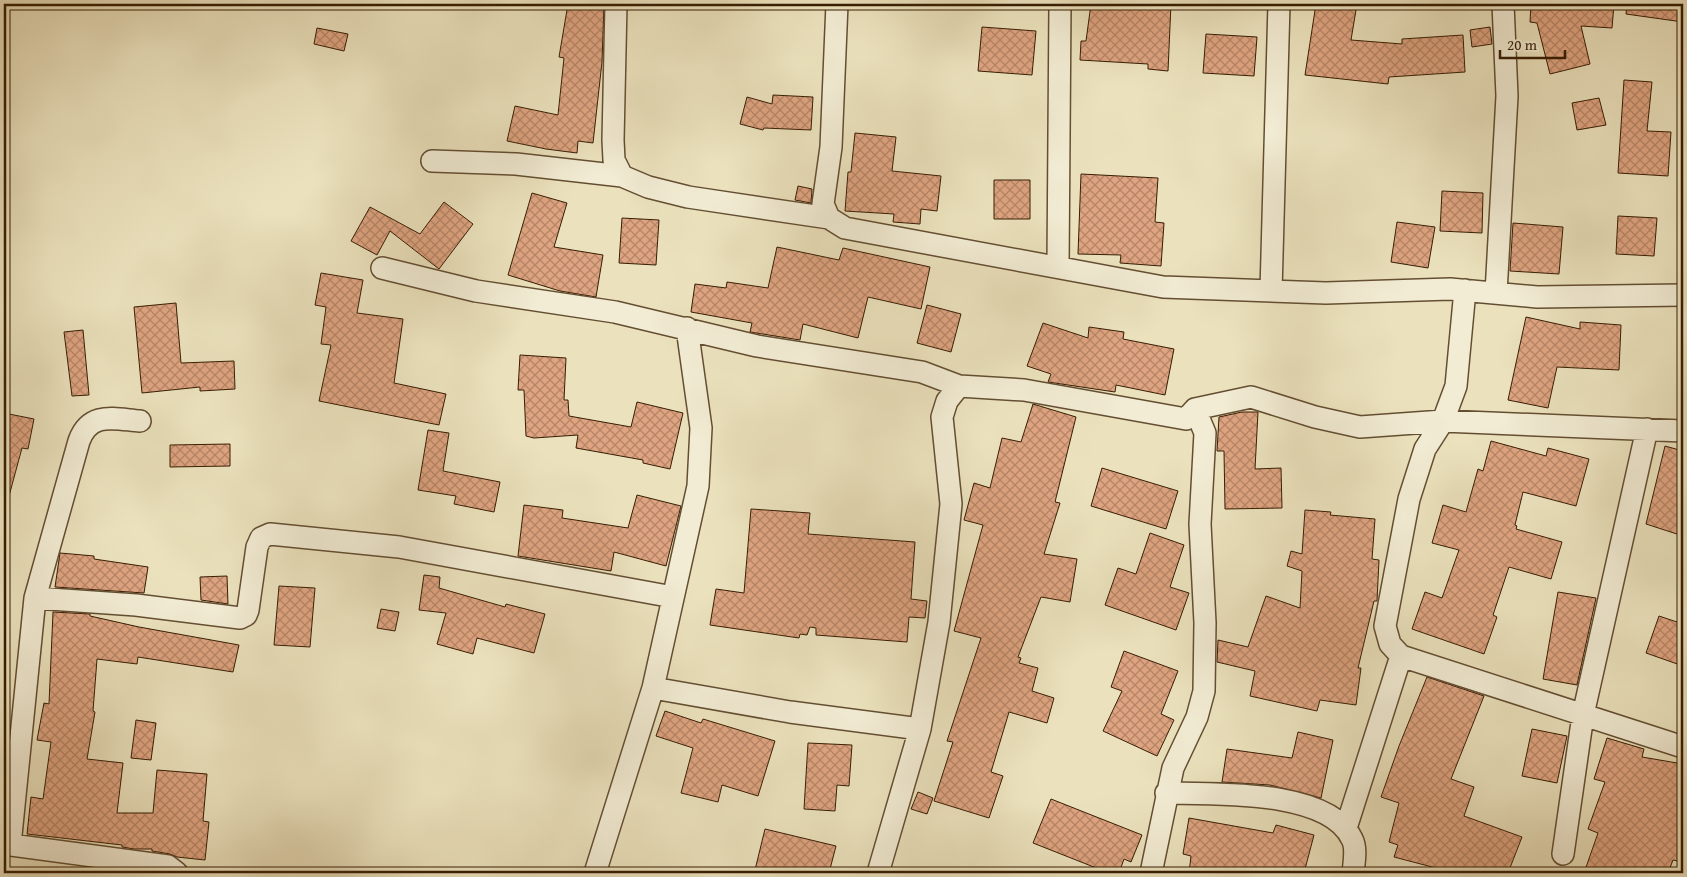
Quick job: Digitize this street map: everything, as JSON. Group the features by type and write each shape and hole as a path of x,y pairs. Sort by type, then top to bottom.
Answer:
{"street":[{"path":"616,4 612,140 614,160 622,176"},
{"path":"829,218 824,204 831,147 837,4"},
{"path":"1058,266 1060,4"},
{"path":"1272,291 1278,4"},
{"path":"1496,293 1506,96 1503,4"},
{"path":"432,161 516,164 622,176 648,187 688,197 829,218 844,228 972,253 1058,266 1163,287 1326,293 1465,290 1536,296 1683,295"},
{"path":"382,268 476,291 615,312 757,346 922,372 959,386 1024,390 1186,418 1195,408 1251,397 1315,417 1360,427 1444,421 1683,431"},
{"path":"1465,290 1456,386 1444,421 1425,449 1409,499 1385,626 1390,644 1401,656 1683,748"},
{"path":"596,873 653,688 698,486 701,438 687,328"},
{"path":"878,873 920,729 939,622 951,504 942,417 947,401 959,386"},
{"path":"1151,873 1166,793 1173,768 1197,717 1204,691 1205,623 1200,524 1206,440 1195,408"},
{"path":"140,421 103,417 89,425 82,432 35,598 7,844 168,866 177,873"},
{"path":"1563,854 1583,715 1647,429"},
{"path":"35,598 136,605 240,618 246,616 248,610 257,547 261,538 270,534 398,547 673,596"},
{"path":"1346,828 1401,656"},
{"path":"653,688 790,712 920,729"},
{"path":"1166,793 1236,794 1300,802 1334,819 1346,828 1354,841 1353,873"}],"building":[{"path":"568,4 604,4 602,62 593,143 578,141 577,153 507,141 515,106 558,115 564,58 559,57"},
{"path":"1091,4 1171,4 1168,71 1148,69 1148,64 1080,60 1081,41 1086,41"},
{"path":"1316,4 1357,4 1351,40 1402,44 1402,39 1463,35 1465,72 1389,77 1388,84 1305,75"},
{"path":"1531,4 1614,4 1612,28 1581,26 1590,64 1550,74 1537,23 1530,22"},
{"path":"1627,4 1683,4 1683,22 1626,14"},
{"path":"982,27 1036,31 1032,75 978,71"},
{"path":"1490,27 1492,44 1472,47 1470,30"},
{"path":"317,28 348,34 344,51 314,44"},
{"path":"1206,34 1257,37 1254,76 1203,73"},
{"path":"1624,80 1652,82 1647,131 1671,132 1668,176 1618,173"},
{"path":"773,95 813,97 811,130 764,128 763,130 740,124 747,97 772,104"},
{"path":"1599,98 1606,125 1577,130 1572,103"},
{"path":"855,133 896,137 892,171 941,176 937,211 921,209 920,224 893,222 894,214 845,211 848,172 851,172"},
{"path":"1081,174 1158,178 1155,222 1164,223 1161,266 1120,263 1121,255 1078,254"},
{"path":"994,180 1030,180 1030,219 994,219"},
{"path":"798,186 812,189 811,203 795,200"},
{"path":"1442,191 1483,193 1482,233 1440,231"},
{"path":"532,193 567,203 554,247 603,255 596,297 560,291 508,275"},
{"path":"444,202 473,224 439,269 390,231 377,255 351,241 370,207 420,234"},
{"path":"1618,216 1657,218 1654,256 1616,254"},
{"path":"622,218 659,220 656,265 619,263"},
{"path":"1397,222 1435,227 1428,268 1391,262"},
{"path":"1513,223 1563,227 1559,274 1510,271"},
{"path":"777,247 839,260 843,248 930,267 921,309 868,297 858,338 803,324 800,340 750,332 752,323 691,312 695,284 726,288 727,282 768,288"},
{"path":"321,273 363,280 357,313 403,319 394,383 446,394 439,425 319,401 331,345 321,344 326,307 315,305"},
{"path":"176,303 181,363 234,361 235,389 200,391 200,387 142,393 134,307"},
{"path":"927,305 961,314 951,352 917,343"},
{"path":"1526,317 1580,329 1580,322 1621,325 1619,370 1557,367 1548,408 1508,400"},
{"path":"1043,323 1088,338 1089,327 1124,332 1123,339 1174,349 1165,395 1116,385 1115,392 1048,382 1051,374 1027,366"},
{"path":"83,330 89,395 72,396 64,332"},
{"path":"520,355 566,358 564,400 568,400 569,416 631,427 637,402 683,413 670,469 643,463 643,460 576,448 578,435 534,438 526,436 524,390 518,390"},
{"path":"1033,404 1076,417 1055,502 1060,503 1044,554 1077,559 1070,602 1041,597 1018,657 1021,658 1019,663 1038,668 1032,691 1054,698 1047,723 1009,712 991,772 1003,776 989,818 934,801 953,742 947,741 981,638 954,631 983,525 964,520 974,483 990,488 1002,438 1021,442"},
{"path":"1242,412 1258,412 1255,469 1281,468 1282,508 1225,509 1224,451 1217,451 1219,417"},
{"path":"4,413 34,419 28,449 22,448 9,496 4,496"},
{"path":"428,430 449,433 443,471 500,482 494,512 454,504 456,496 418,490"},
{"path":"1491,441 1546,456 1548,448 1589,459 1576,506 1523,492 1515,525 1517,526 1516,529 1562,542 1551,579 1509,567 1493,615 1497,617 1484,654 1412,629 1425,592 1442,598 1459,550 1432,543 1443,505 1466,512 1478,469 1483,471"},
{"path":"230,444 230,466 170,467 170,445"},
{"path":"1665,446 1683,451 1683,526 1680,535 1646,524"},
{"path":"1102,468 1178,491 1166,529 1091,506"},
{"path":"637,495 681,506 666,566 614,552 611,571 518,556 524,505 563,510 562,518 628,528"},
{"path":"751,509 810,513 808,534 915,542 911,599 927,601 925,618 909,617 907,642 816,635 816,628 810,627 807,635 800,634 799,638 710,625 716,589 744,593"},
{"path":"1305,510 1331,512 1330,515 1375,519 1372,559 1379,560 1377,601 1374,601 1358,668 1361,668 1356,705 1320,700 1317,711 1250,696 1255,671 1217,662 1218,640 1248,647 1266,596 1300,608 1302,571 1287,566 1291,551 1302,554"},
{"path":"1150,533 1184,545 1170,587 1189,593 1176,630 1105,605 1118,568 1136,574"},
{"path":"60,553 94,556 94,559 148,567 144,593 55,587"},
{"path":"424,575 440,577 439,588 505,607 506,604 545,614 534,653 477,638 473,654 437,644 446,613 419,610"},
{"path":"227,576 228,604 201,600 200,577"},
{"path":"279,586 315,588 310,647 274,645"},
{"path":"1558,592 1596,598 1577,685 1543,679"},
{"path":"381,609 399,612 395,631 377,628"},
{"path":"53,612 90,614 90,616 139,627 239,645 233,672 138,657 137,664 97,659 93,711 95,712 87,759 123,763 117,813 153,813 157,770 207,774 203,821 209,822 205,860 177,857 152,851 152,849 134,849 122,847 122,845 27,834 31,797 43,799 51,742 37,740 44,703 49,704"},
{"path":"1659,616 1683,624 1683,666 1646,653"},
{"path":"1124,651 1178,671 1161,714 1174,720 1157,756 1103,731 1122,691 1111,687"},
{"path":"1427,677 1484,696 1451,779 1474,787 1464,816 1522,837 1508,873 1455,873 1394,857 1398,845 1389,842 1399,803 1381,797"},
{"path":"665,711 701,723 703,719 775,741 758,796 722,785 718,802 681,793 693,748 656,736"},
{"path":"136,720 156,723 151,760 131,758"},
{"path":"1532,729 1567,736 1557,783 1522,776"},
{"path":"1298,732 1333,740 1321,798 1270,785 1222,782 1227,749 1292,758"},
{"path":"1607,738 1644,749 1642,757 1683,764 1683,862 1673,860 1668,873 1584,873 1598,833 1588,829 1605,782 1594,779"},
{"path":"808,743 852,745 849,786 837,785 835,811 804,809"},
{"path":"918,792 933,798 927,814 911,809"},
{"path":"1051,799 1142,835 1131,862 1124,859 1119,873 1109,873 1033,843"},
{"path":"1189,818 1273,833 1276,825 1314,835 1304,873 1189,873 1191,856 1183,854"},
{"path":"765,829 836,846 829,873 767,873 755,870"}]}
